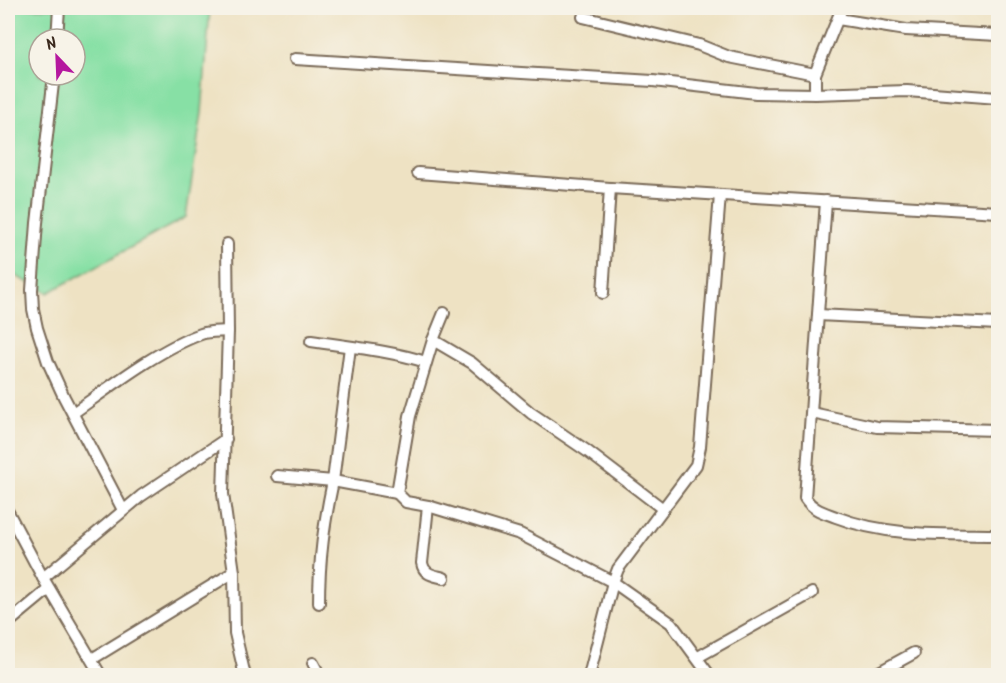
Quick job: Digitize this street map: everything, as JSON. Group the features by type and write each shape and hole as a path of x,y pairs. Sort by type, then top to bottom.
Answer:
{"street":[{"path":"58,27 59,8"},
{"path":"815,94 815,74 842,8"},
{"path":"582,17 699,45 729,57 815,74"},
{"path":"838,19 906,30 999,35"},
{"path":"295,59 631,80 756,93 907,91 999,98"},
{"path":"53,87 32,290 37,328 48,362 123,510"},
{"path":"418,173 609,188 999,212"},
{"path":"603,293 609,188"},
{"path":"589,675 613,582 624,559 696,465 700,447 720,195"},
{"path":"826,201 805,498 812,508 853,523 892,532 999,535"},
{"path":"227,244 228,331 223,494 234,572 235,633 245,675"},
{"path":"444,313 433,340 410,416 397,493 402,501 428,506 520,534 613,582 671,623 710,675"},
{"path":"818,315 999,324"},
{"path":"73,413 124,377 176,345 203,333 228,331"},
{"path":"433,340 472,363 531,413 587,451 663,509"},
{"path":"311,341 398,353 426,362"},
{"path":"319,603 321,549 333,481 350,346"},
{"path":"812,413 877,427 999,430"},
{"path":"43,578 141,496 226,439"},
{"path":"277,476 333,481 397,493"},
{"path":"428,506 423,569 427,573 444,578"},
{"path":"8,512 49,589 101,675"},
{"path":"92,659 234,572"},
{"path":"8,623 49,589"},
{"path":"698,657 812,592"},
{"path":"872,675 915,653"},
{"path":"313,663 320,675"}],"green space":[{"path":"8,8 210,8 202,112 186,217 48,293 8,272"}]}
